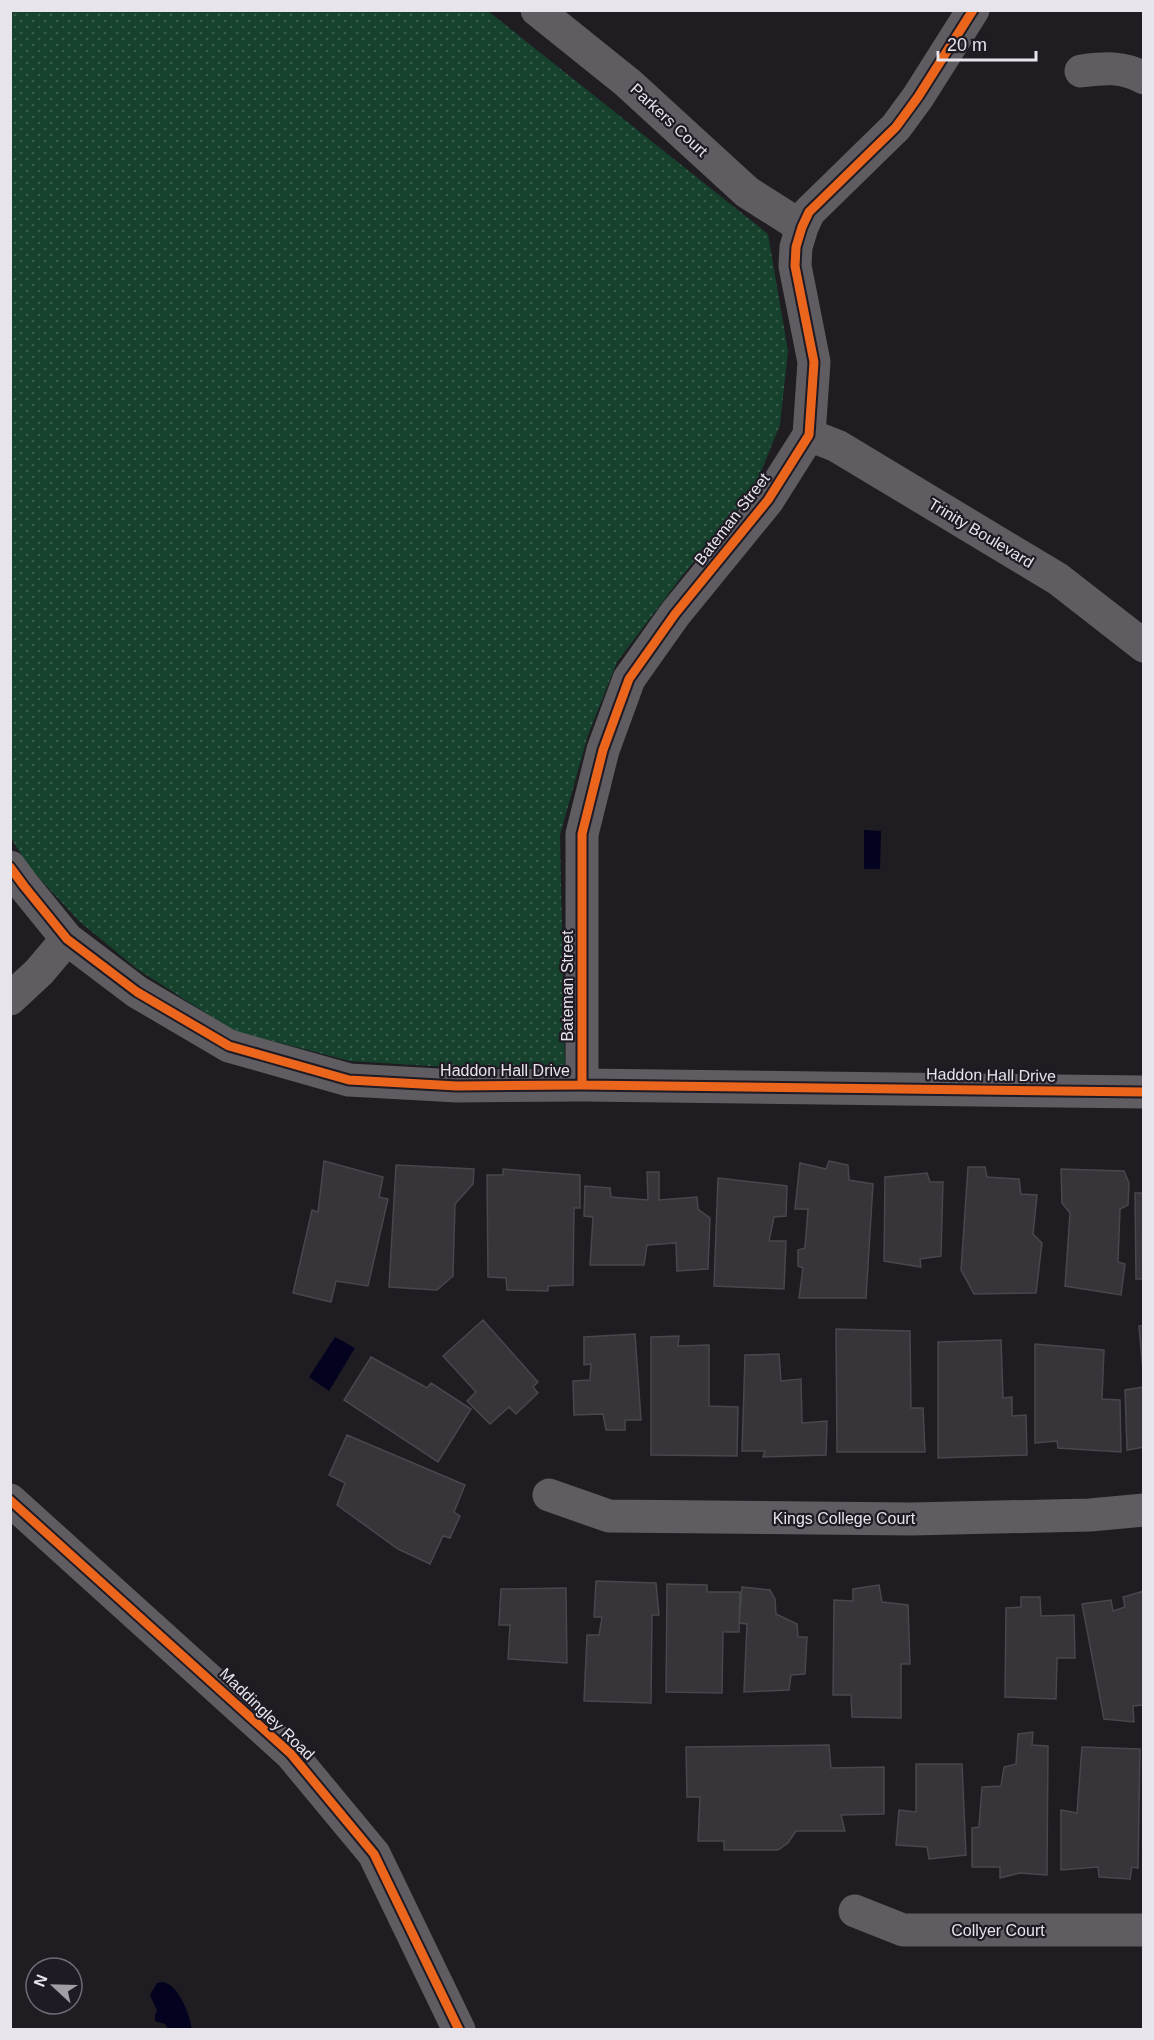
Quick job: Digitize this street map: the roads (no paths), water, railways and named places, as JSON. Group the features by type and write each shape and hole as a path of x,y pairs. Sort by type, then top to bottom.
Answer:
{"street":[{"name":"Parkers Court","path":"537,10 628,83 747,192 802,227"},
{"name":"Bateman Street","path":"582,1085 582,834 603,750 629,679 675,614 768,500 809,435 814,362 795,266 796,247 802,227 810,212 896,127 918,97 973,10"},
{"path":"1081,71 1108,67 1131,71 1143,78"},
{"name":"Trinity Boulevard","path":"809,435 837,446 1058,579 1143,646"},
{"name":"Haddon Hall Drive","path":"10,867 67,939 137,992 229,1046 349,1080 457,1086 582,1085 1143,1092"},
{"path":"10,999 39,972 67,939"},
{"name":"Kings College Court","path":"549,1495 609,1516 912,1519 1090,1515 1143,1510"},
{"name":"Maddingley Road","path":"10,1500 291,1754 374,1854 459,2030"},
{"name":"Collyer Court","path":"855,1911 903,1930 1143,1930"}],"water":[{"path":"864,830 881,831 880,869 864,869"},
{"path":"335,1337 355,1348 329,1391 309,1377"},
{"path":"163,1982 179,1995 192,2029 168,2029 165,2024 155,2021 157,2010 150,1995 157,1983"}]}
